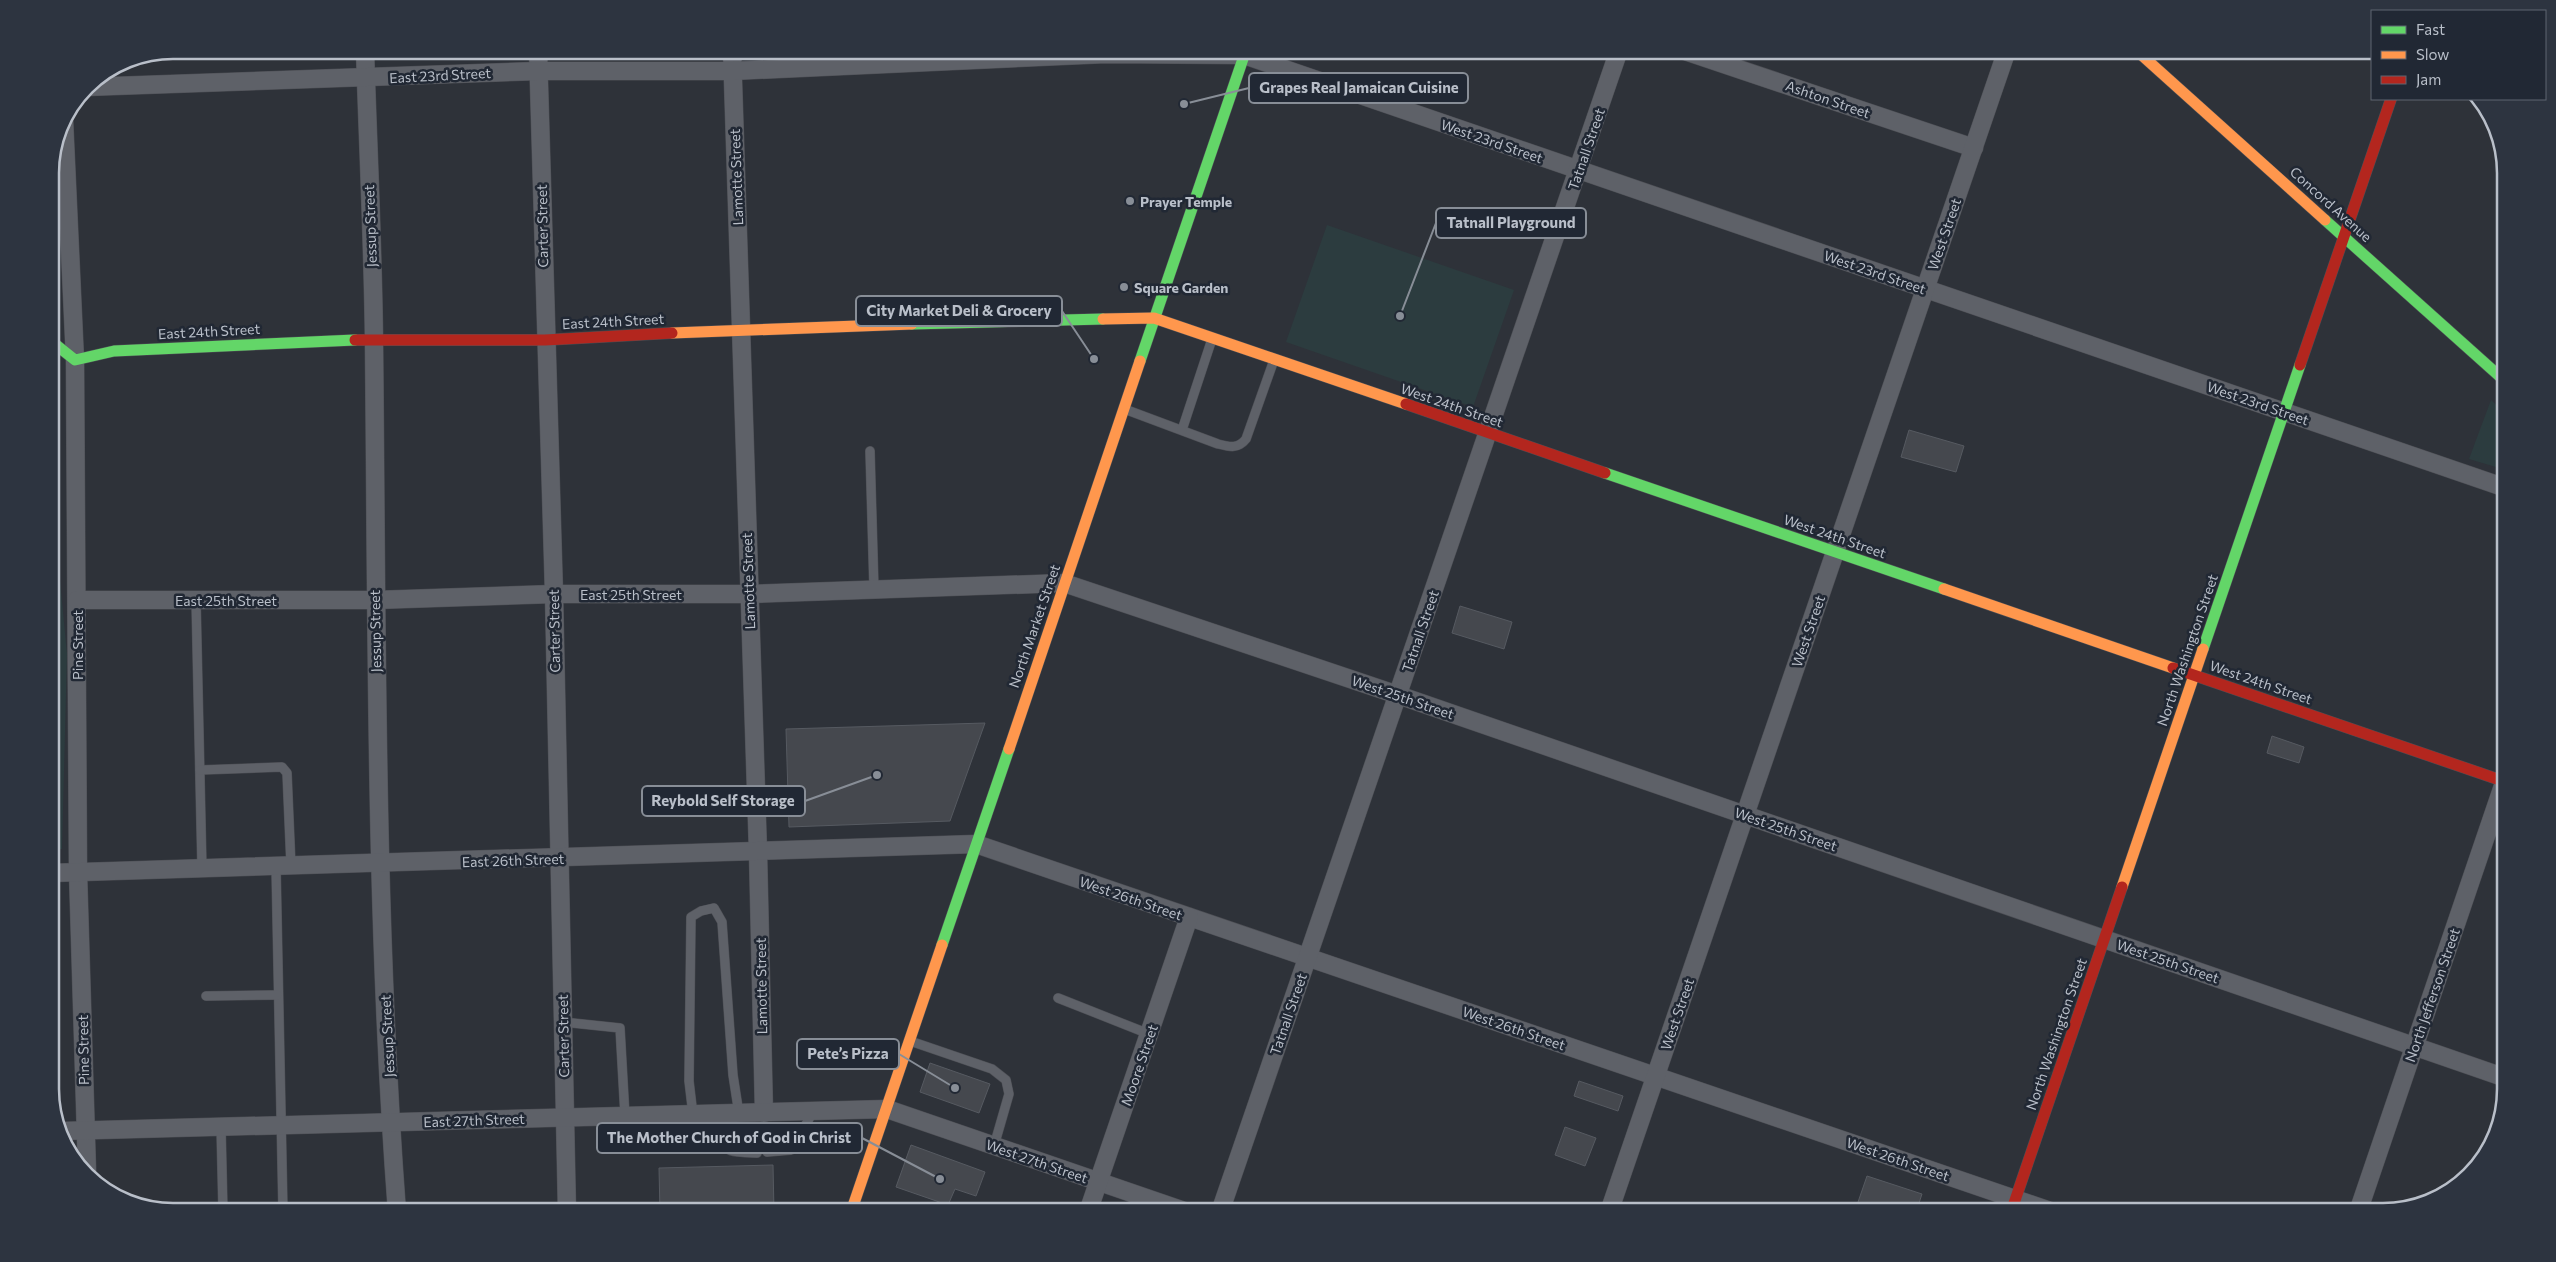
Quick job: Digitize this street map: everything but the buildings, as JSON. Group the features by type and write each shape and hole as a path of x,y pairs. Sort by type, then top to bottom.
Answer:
{"main road":[{"name":"North Market Street","path":"854,1203 1243,59"},
{"name":"Concord Avenue","path":"2146,59 2497,374"},
{"name":"North Washington Street","path":"2014,1203 2391,100"},
{"name":"East 24th Street","path":"75,360 114,350 374,339 545,340 742,329 1154,318"},
{"name":"West 24th Street","path":"1154,318 2497,777"},
{"path":"59,347 75,360"}],"street":[{"name":"Jessup Street","path":"365,59 374,339 379,864 390,1122 396,1203"},
{"name":"Carter Street","path":"538,59 554,594 567,1203"},
{"name":"Lamotte Street","path":"732,59 742,329 748,594 758,852 764,1113"},
{"name":"East 23rd Street","path":"98,87 366,79 538,71 733,71 996,59"},
{"name":"West 23rd Street","path":"1262,59 1578,170 2497,485"},
{"name":"Tatnall Street","path":"1223,1203 1616,59"},
{"name":"Ashton Street","path":"1709,59 1974,148"},
{"name":"West Street","path":"1612,1203 2004,59"},
{"name":"Pine Street","path":"65,137 75,360 78,872 86,1163"},
{"name":"East 25th Street","path":"77,600 375,600 554,594 748,594 1064,583"},
{"name":"West 25th Street","path":"1064,583 1398,695 2497,1075"},
{"name":"North Jefferson Street","path":"2361,1203 2497,803"},
{"name":"East 26th Street","path":"59,873 976,844"},
{"name":"West 26th Street","path":"976,844 1656,1076 2005,1203"},
{"name":"Moore Street","path":"1091,1203 1190,918"},
{"name":"East 27th Street","path":"67,1131 887,1109"},
{"name":"West 27th Street","path":"887,1109 1160,1203"}],"lane":[{"path":"1182,430 1212,338"},
{"path":"1124,408 1231,447 1241,444 1246,439 1274,360"},
{"path":"870,451 874,589"},
{"path":"196,600 202,869"},
{"path":"200,770 282,767 287,773 277,995 283,1203"},
{"path":"693,1114 689,1081 691,918 701,911 714,908 722,922 734,1075 739,1114"},
{"path":"206,996 277,995"},
{"path":"1058,998 1149,1034"},
{"path":"563,1022 620,1028 625,1116"},
{"path":"910,1041 992,1069 1006,1080 1009,1094 994,1146"},
{"path":"767,1152 791,1150 812,1112"},
{"path":"718,1114 722,1142 725,1149 732,1152 757,1152"},
{"path":"221,1126 222,1203"}],"shaded area":[{"path":"1327,225 1514,290 1473,407 1286,342"},
{"path":"2491,400 2497,406 2497,467 2469,459"},
{"path":"59,570 67,654 62,849 59,849"}],"traffic: fast":[{"path":"1140,361 1243,59"},
{"path":"2325,220 2497,374"},
{"path":"912,324 1103,319"},
{"path":"59,347 75,360 114,351 355,340"},
{"path":"2203,649 2300,365"},
{"path":"1605,473 1944,589"},
{"path":"942,945 1009,749"}],"traffic: slow":[{"path":"2146,59 2325,220"},
{"path":"1103,319 1154,318 1406,404"},
{"path":"672,333 912,324"},
{"path":"1009,749 1140,361"},
{"path":"1944,589 2173,668"},
{"path":"2122,887 2203,649"},
{"path":"854,1203 942,945"}],"traffic: jam":[{"path":"2300,365 2391,100"},
{"path":"355,340 545,340 672,333"},
{"path":"1406,404 1605,473"},
{"path":"2173,668 2497,779"},
{"path":"2014,1203 2122,887"}],"place":[{"name":"Grapes Real Jamaican Cuisine","path":"1184,104"},
{"name":"Prayer Temple","path":"1130,201"},
{"name":"Square Garden","path":"1124,287"},
{"name":"Tatnall Playground","path":"1400,316"},
{"name":"City Market Deli & Grocery","path":"1094,359"},
{"name":"Reybold Self Storage","path":"877,775"},
{"name":"Pete’s Pizza","path":"955,1088"},
{"name":"The Mother Church of God in Christ","path":"940,1179"}]}
